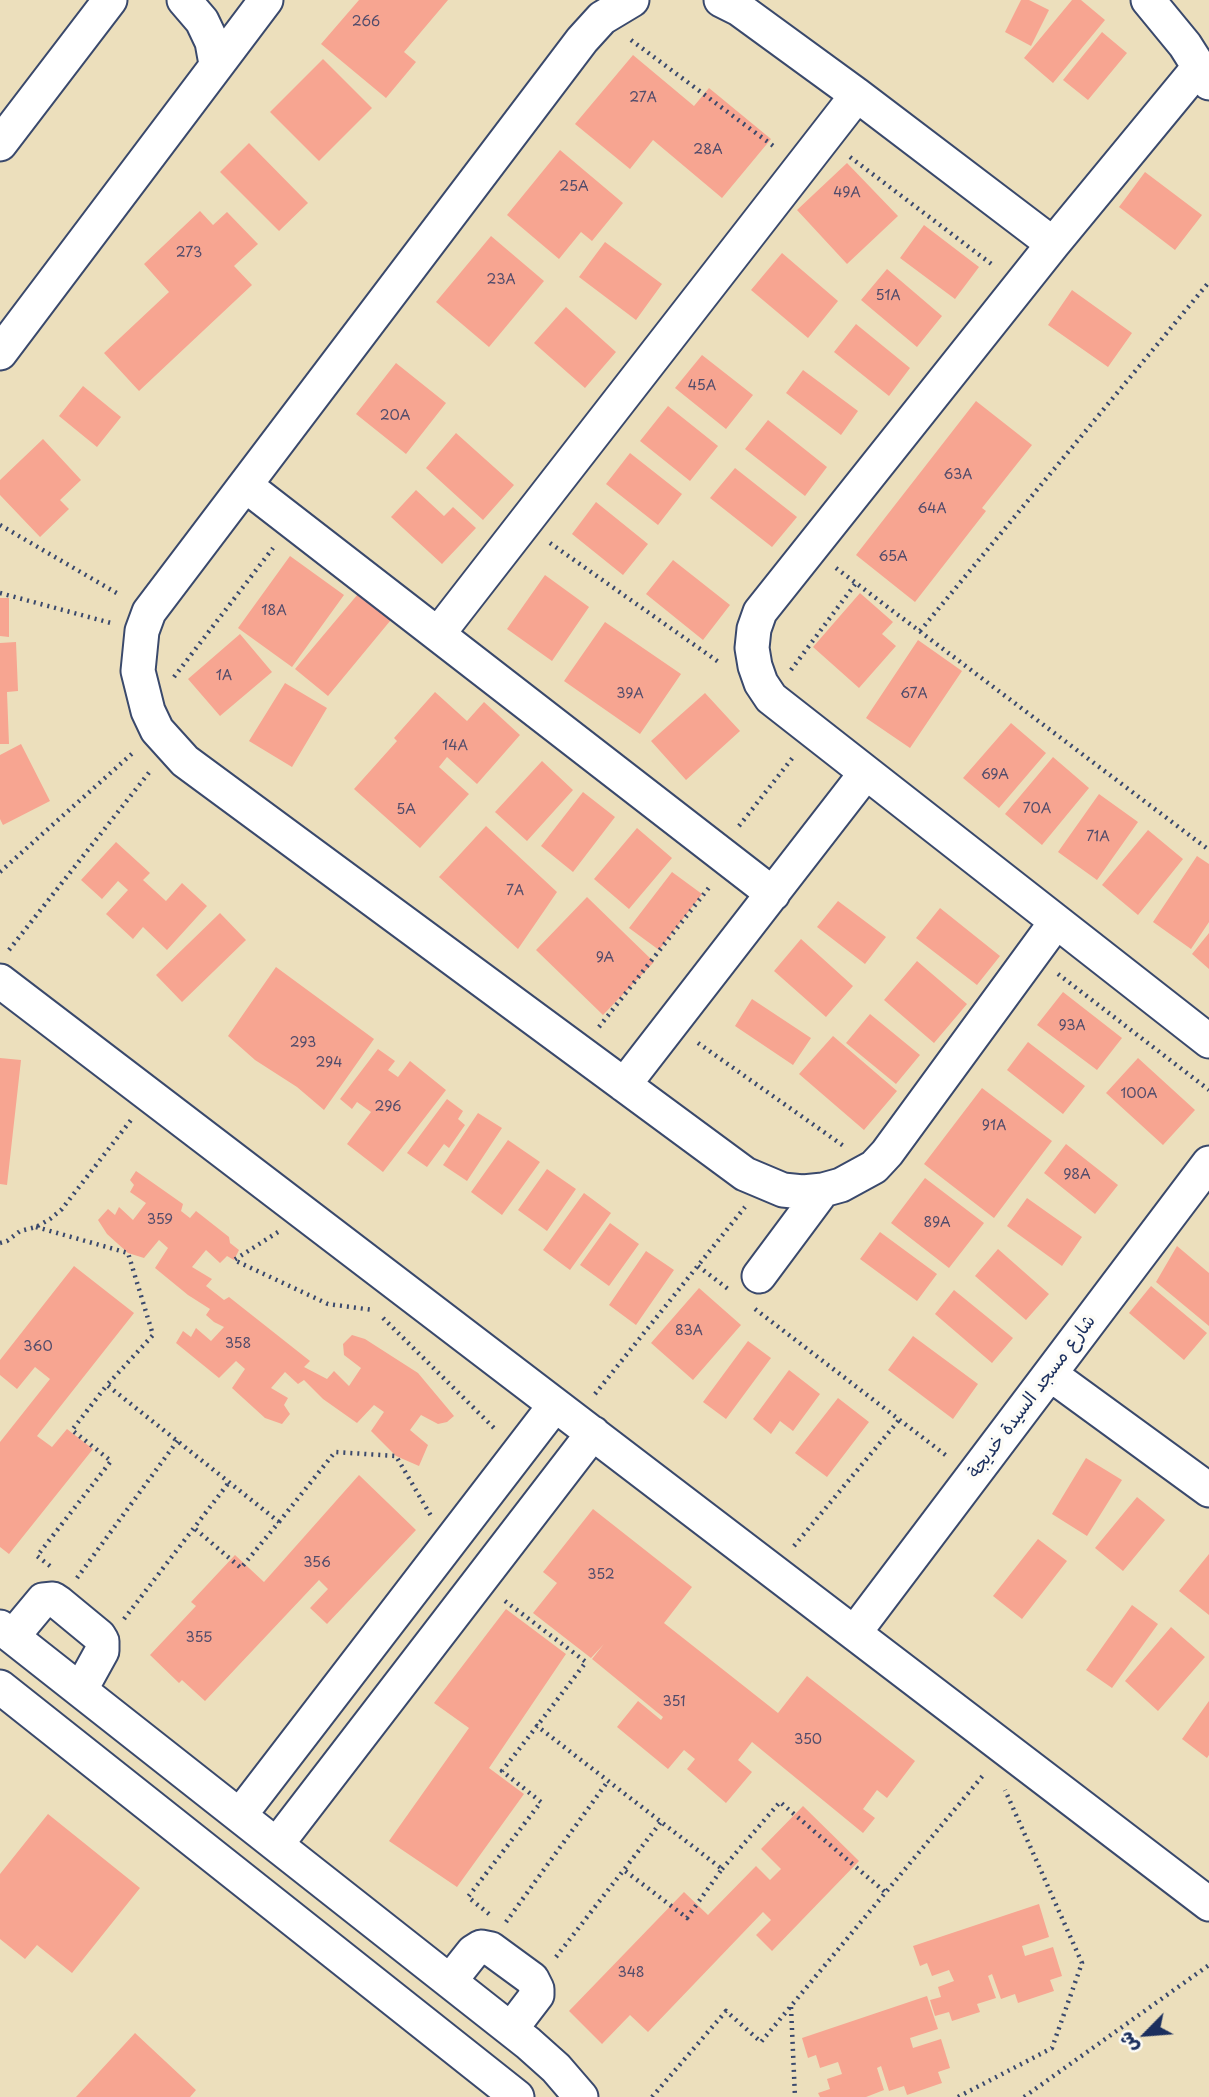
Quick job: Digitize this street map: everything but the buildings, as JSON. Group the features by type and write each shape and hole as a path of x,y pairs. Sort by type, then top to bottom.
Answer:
{"street":[{"path":"0,144 110,0"},
{"path":"184,0 202,22 212,42 216,64"},
{"path":"0,353 266,0"},
{"path":"632,0 602,18 582,40 245,485 145,622 138,671 158,729 185,761 579,1052 745,1174 783,1190 823,1190 858,1177 874,1167 1056,922"},
{"path":"721,0 739,9 1053,244"},
{"path":"1148,0 1169,24 1204,75 1053,244 810,548 760,612 754,629 752,648 761,683 771,698 812,733 1209,1041"},
{"path":"438,634 857,96"},
{"path":"245,485 773,894"},
{"path":"624,1085 865,774"},
{"path":"4,966 149,1095 855,1632 999,1756 1209,1904"},
{"name":"شارع مسجد السيدة خديجة","path":"855,1632 1209,1163"},
{"path":"748,1291 823,1190"},
{"path":"1050,1374 1209,1490"},
{"path":"240,1815 518,1452 574,1419"},
{"path":"277,1844 482,1577 574,1419"},
{"path":"447,1545 482,1577"},
{"path":"81,1689 103,1646 99,1636 66,1593 43,1600 7,1632 510,2029 556,2068 581,2097"},
{"path":"0,1687 517,2097"},
{"path":"450,1981 473,1952 495,1936 532,1979 537,1989 534,2001 510,2029"}],"path":[{"path":"602,18 802,167"},
{"path":"824,138 1020,285"},
{"path":"920,631 1209,282"},
{"path":"4,966 293,522"},
{"path":"524,524 726,666"},
{"path":"0,525 145,622"},
{"path":"810,548 1209,850"},
{"path":"771,698 856,583"},
{"path":"0,593 145,622"},
{"path":"0,872 158,729"},
{"path":"579,1052 812,733"},
{"path":"1032,954 1209,1090"},
{"path":"671,1024 874,1167"},
{"path":"0,1243 8,1241 20,1231 36,1227 62,1209 149,1095"},
{"path":"574,1419 764,1184"},
{"path":"306,1214 234,1260 328,1304 375,1310 518,1452"},
{"path":"36,1227 128,1254 153,1335 107,1385 72,1430 111,1461 37,1556 66,1593 178,1440"},
{"path":"698,1266 748,1291 900,1420 972,1477"},
{"path":"375,1310 396,1283"},
{"path":"107,1385 279,1522"},
{"path":"773,1571 900,1420"},
{"path":"194,1528 241,1568 335,1452 396,1456 447,1545"},
{"path":"103,1646 230,1481"},
{"path":"482,1577 586,1662 502,1772 541,1802 468,1897 495,1936 608,1781"},
{"path":"537,1726 722,1870"},
{"path":"652,2097 726,2011 761,2042 999,1756 1082,1963 1052,2048 958,2097"},
{"path":"624,1870 687,1918 722,1870 780,1802 886,1892"},
{"path":"535,1984 661,1822"},
{"path":"1024,2097 1209,1965"},
{"path":"791,2005 795,2097"}]}
